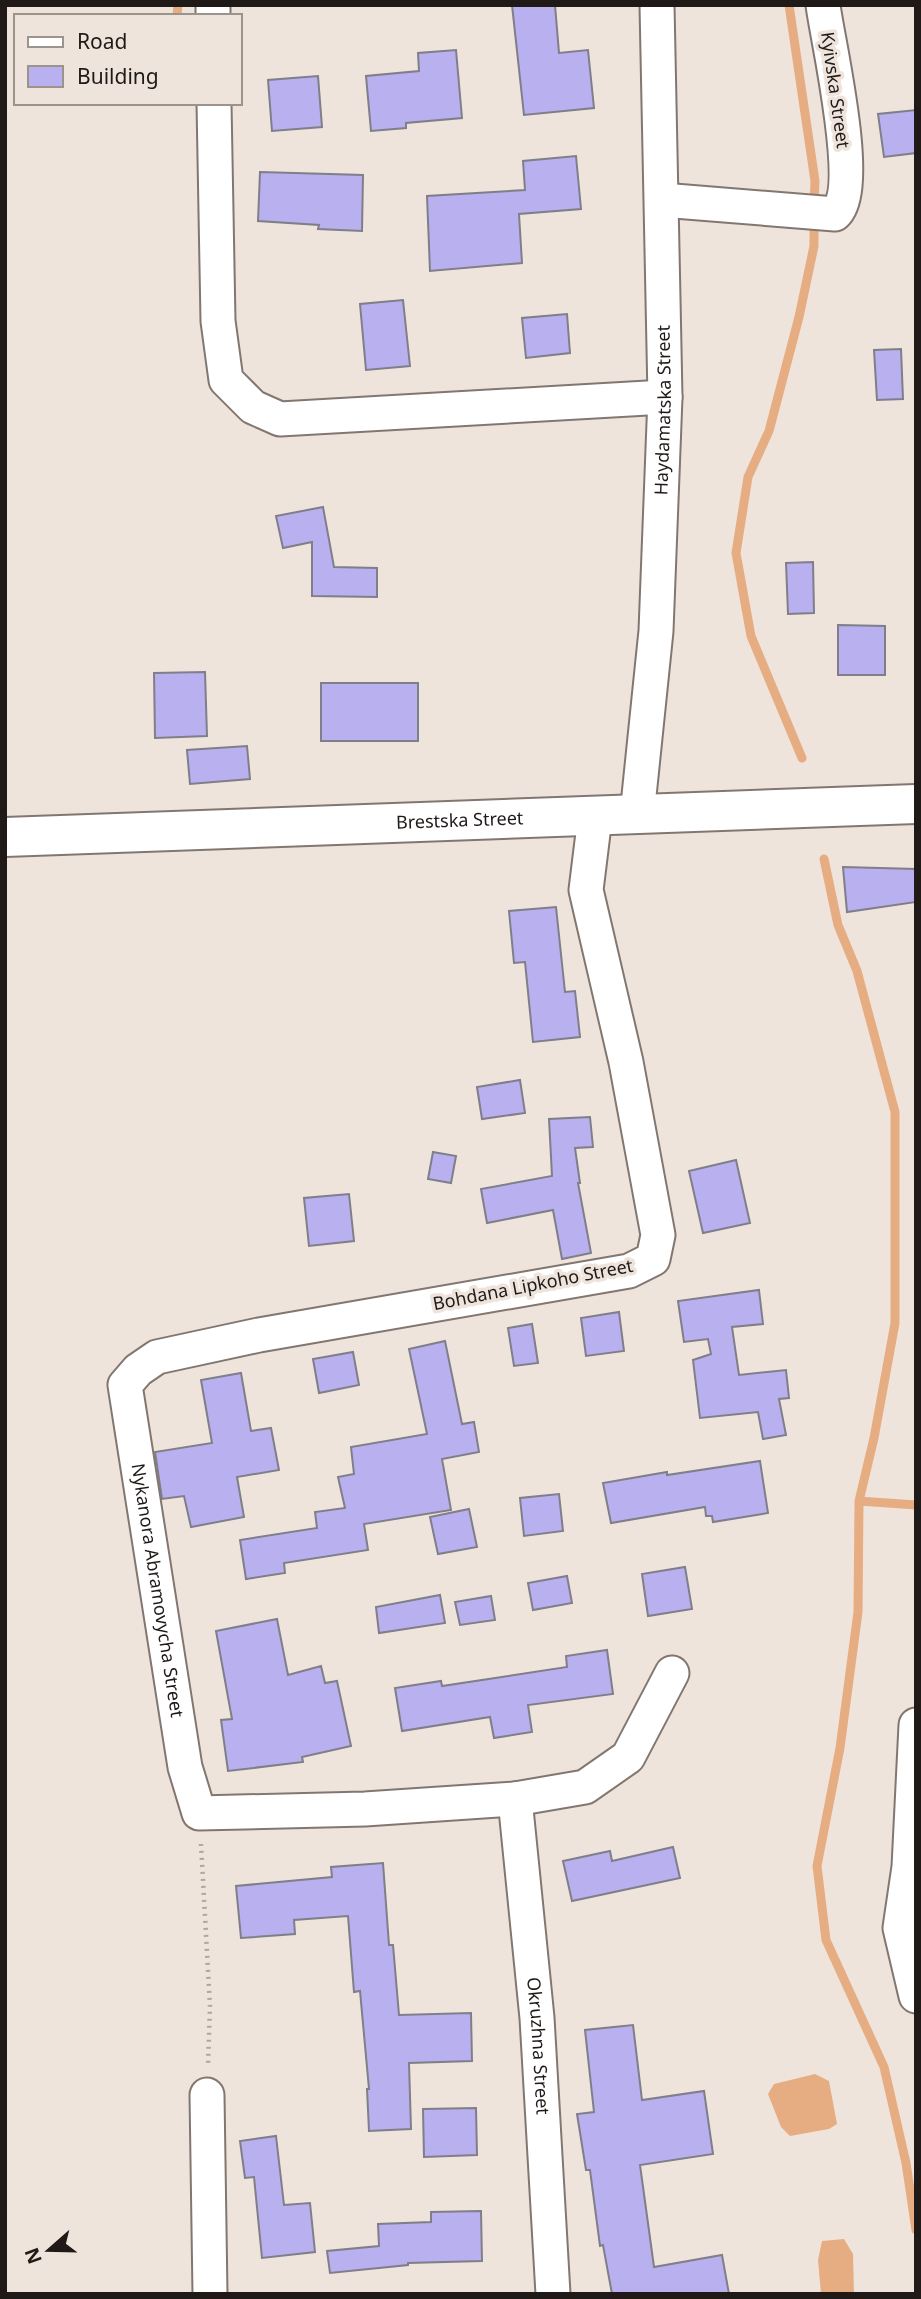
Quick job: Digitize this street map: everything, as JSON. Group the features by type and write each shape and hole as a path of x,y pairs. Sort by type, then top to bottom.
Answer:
{"main road":[{"name":"Brestska Street","path":"5,837 916,804"}],"street":[{"name":"Haydamatska Street","path":"637,815 656,631 665,397 657,5"},
{"name":"Kyivska Street","path":"662,200 835,214 838,211 844,193 846,137 823,5"},
{"path":"214,105 218,321 224,368 226,380 253,407 280,419 665,397"},
{"name":"Bohdana Lipkoho Street","path":"138,1370 157,1357 259,1335 629,1271 653,1259 658,1235 626,1062 586,890 595,817"},
{"name":"Nykanora Abramovycha Street","path":"138,1370 125,1385 132,1437 186,1767 199,1813"},
{"path":"199,1813 365,1809 515,1798 585,1787 628,1757 672,1673"},
{"path":"916,1725 909,1867 900,1928 916,1996"},
{"name":"Okruzhna Street","path":"515,1798 537,2018 554,2294"},
{"path":"207,2095 210,2294"}],"path":[{"path":"199,1813 210,2006 207,2095"}],"shaded area":[{"path":"815,2074 829,2081 837,2124 829,2129 790,2136 781,2127 768,2094 774,2084"},
{"path":"844,2239 853,2254 854,2294 821,2294 818,2260 822,2241"}],"building":[{"path":"512,5 555,5 559,53 588,50 594,108 524,115"},
{"path":"456,50 462,118 406,123 406,128 371,131 366,76 419,71 418,53"},
{"path":"318,76 322,127 272,131 268,80"},
{"path":"916,110 916,153 884,157 878,114"},
{"path":"576,156 581,209 519,214 522,263 430,271 427,196 525,190 523,161"},
{"path":"260,172 363,175 362,231 318,229 319,225 258,221"},
{"path":"403,300 410,366 366,370 360,304"},
{"path":"567,314 570,353 526,358 522,318"},
{"path":"901,349 903,399 877,400 874,350"},
{"path":"323,507 334,567 377,568 377,597 312,596 312,542 283,548 276,516"},
{"path":"813,562 814,613 788,614 786,563"},
{"path":"838,625 885,626 885,675 838,675"},
{"path":"205,672 207,736 155,738 154,673"},
{"path":"321,683 418,683 418,741 321,741"},
{"path":"247,746 250,779 190,784 187,750"},
{"path":"843,867 916,869 916,902 847,912"},
{"path":"556,907 565,992 575,991 580,1037 533,1042 525,962 514,963 509,911"},
{"path":"520,1080 525,1113 482,1119 477,1087"},
{"path":"590,1117 593,1147 575,1148 578,1183 591,1253 562,1259 553,1210 487,1223 481,1189 552,1176 549,1119"},
{"path":"433,1152 456,1156 451,1183 428,1179"},
{"path":"736,1160 750,1223 703,1233 689,1171"},
{"path":"349,1194 354,1241 309,1246 304,1198"},
{"path":"759,1290 763,1324 732,1327 739,1375 786,1370 789,1398 779,1399 786,1435 763,1439 758,1412 700,1418 693,1360 711,1354 708,1339 684,1342 678,1301"},
{"path":"619,1312 624,1351 586,1356 581,1318"},
{"path":"532,1324 538,1363 514,1366 508,1328"},
{"path":"445,1341 462,1424 474,1422 479,1452 442,1459 451,1510 364,1524 368,1550 284,1563 285,1573 246,1579 240,1540 317,1528 315,1512 345,1508 338,1477 354,1474 351,1447 427,1434 409,1349"},
{"path":"353,1352 359,1385 319,1393 313,1359"},
{"path":"241,1373 251,1431 271,1428 279,1470 237,1477 244,1517 191,1527 184,1496 162,1499 155,1452 212,1443 201,1380"},
{"path":"760,1461 768,1513 713,1522 712,1516 706,1516 705,1507 611,1523 603,1483"},
{"path":"559,1494 563,1531 524,1536 520,1498"},
{"path":"469,1509 477,1547 438,1554 430,1517"},
{"path":"685,1567 692,1609 648,1616 642,1574"},
{"path":"567,1576 572,1603 533,1610 528,1583"},
{"path":"440,1595 445,1623 379,1633 376,1607"},
{"path":"491,1596 495,1620 460,1625 455,1602"},
{"path":"277,1619 288,1675 321,1666 325,1683 337,1681 351,1746 302,1757 303,1762 228,1771 221,1720 232,1719 216,1631"},
{"path":"607,1650 613,1694 528,1705 532,1732 494,1738 490,1717 402,1731 395,1688 441,1681 442,1686 567,1667 566,1656"},
{"path":"673,1847 680,1878 572,1901 563,1861 610,1851 612,1861"},
{"path":"383,1863 389,1945 393,1945 399,2015 471,2013 472,2061 409,2063 411,2129 369,2131 369,2089 360,1991 354,1992 348,1916 294,1920 295,1934 241,1938 236,1886 332,1877 331,1867"},
{"path":"633,2025 642,2100 704,2091 713,2154 640,2165 654,2267 722,2255 729,2294 612,2294 603,2245 600,2246 590,2170 586,2170 577,2114 594,2112 585,2030"},
{"path":"476,2108 477,2155 424,2157 423,2109"},
{"path":"276,2136 284,2205 310,2203 315,2252 262,2258 254,2177 245,2178 240,2141"},
{"path":"481,2211 482,2261 408,2263 330,2273 327,2251 379,2246 378,2224 431,2222 431,2212"}],"waterway":[{"path":"177,14 178,5"},
{"path":"789,5 815,181 814,205"},
{"path":"802,758 751,636 736,553 748,477 769,431 799,317 814,246 814,219"},
{"path":"824,859 838,925 857,971 895,1112 895,1323 874,1438 859,1501 858,1612 840,1748 817,1866 826,1940 884,2067 906,2163 916,2230"},
{"path":"859,1501 916,1505"}]}
